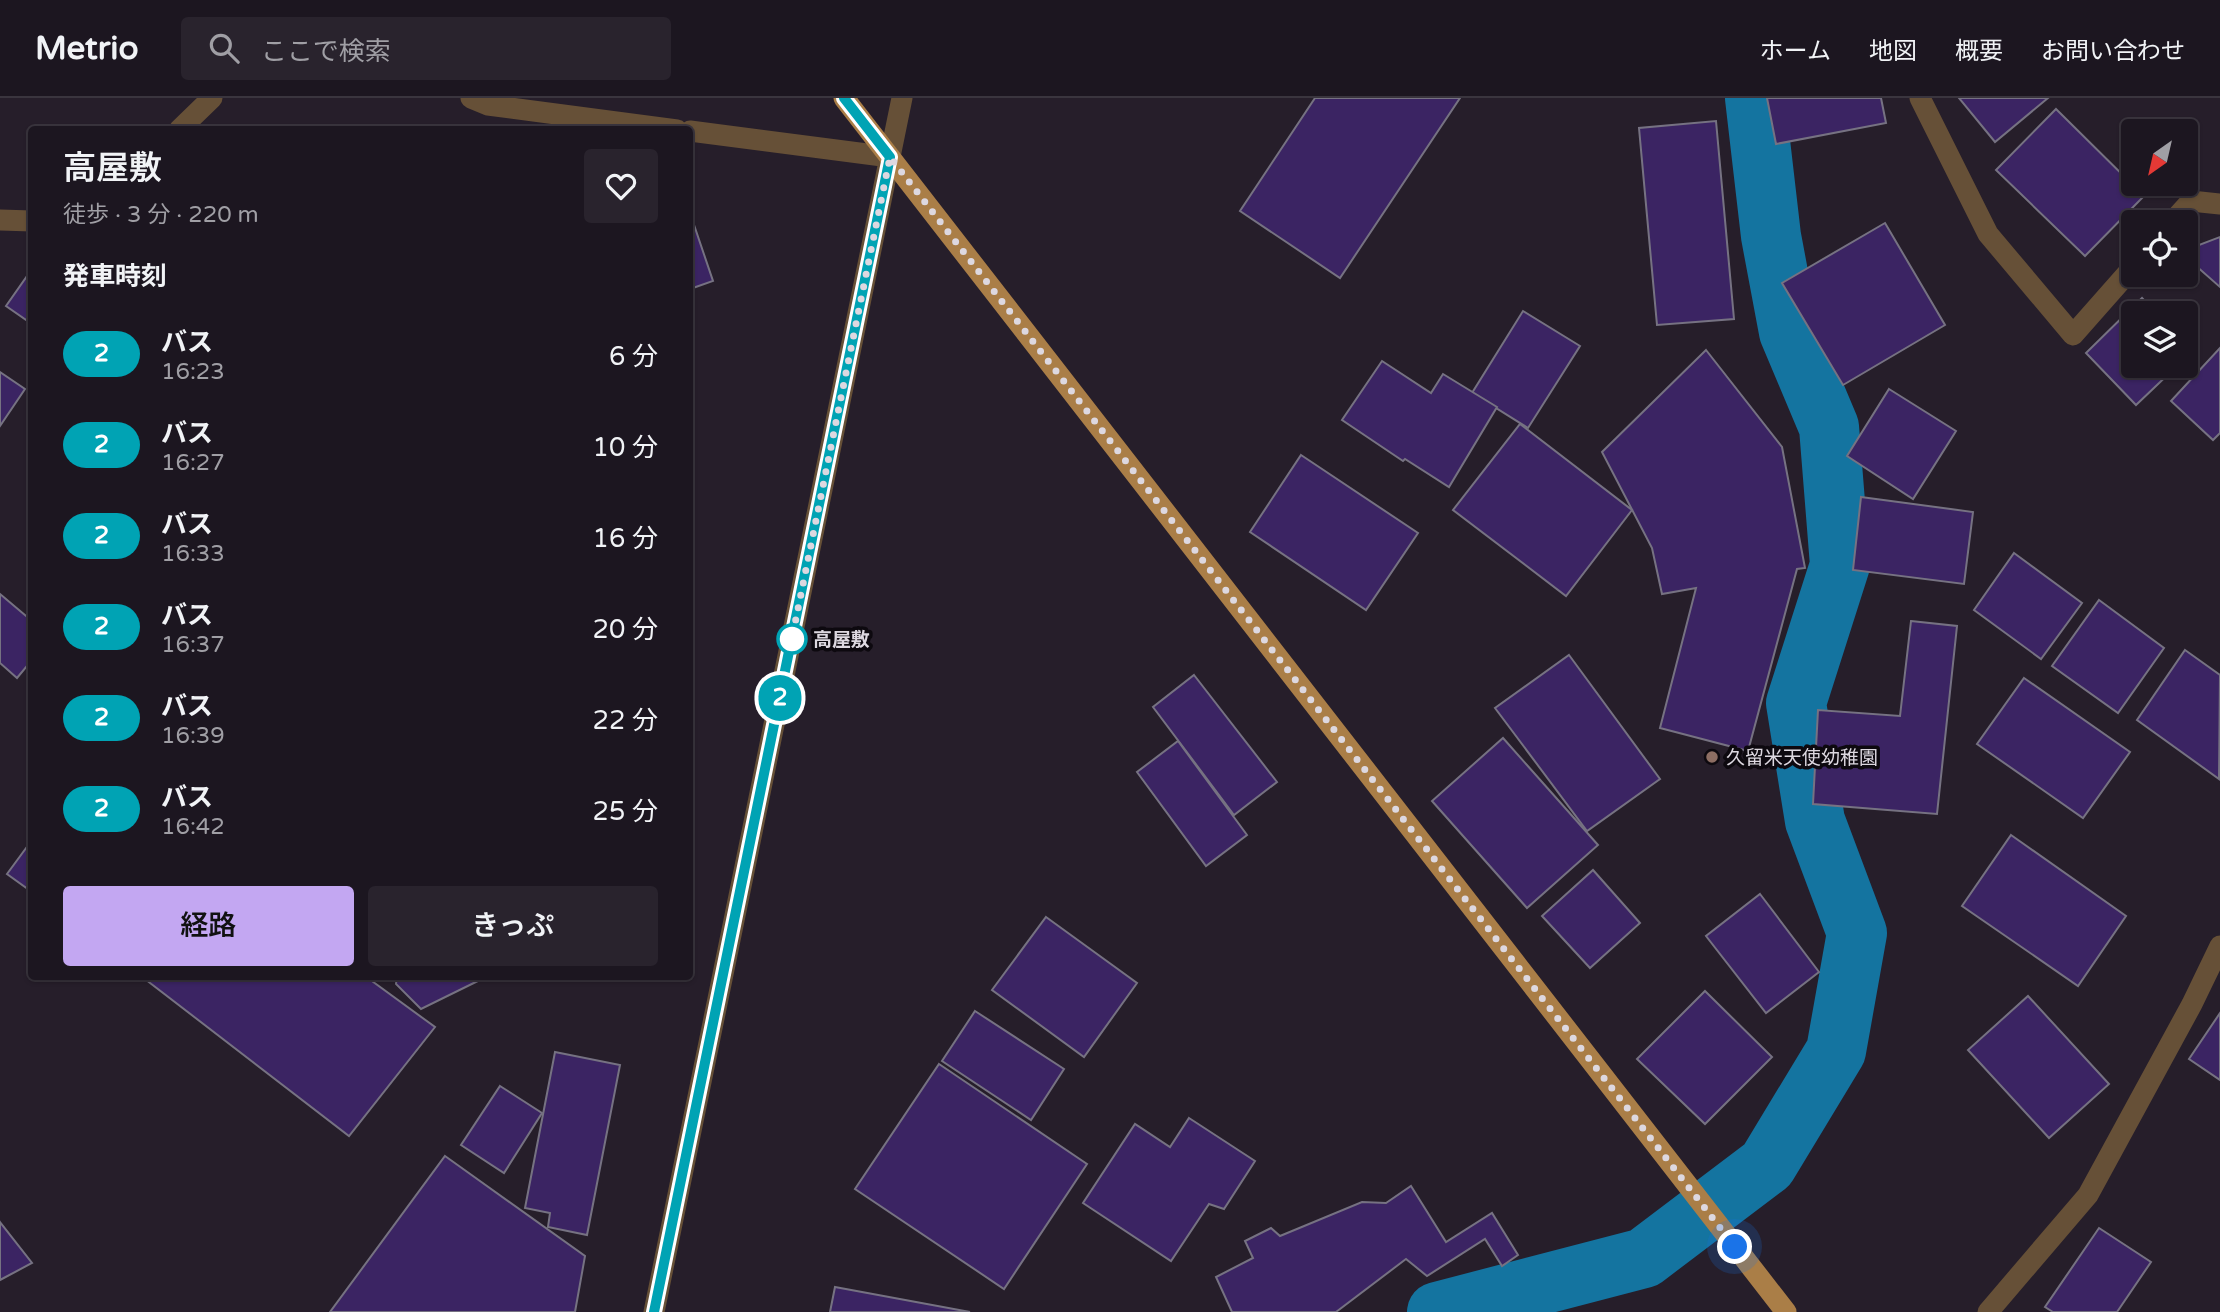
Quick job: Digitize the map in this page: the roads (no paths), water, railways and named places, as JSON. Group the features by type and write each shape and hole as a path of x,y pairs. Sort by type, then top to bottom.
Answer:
{"main road":[{"path":"844,98 1786,1312"}],"street":[{"path":"183,126 212,98"},
{"path":"471,98 488,105 647,126"},
{"path":"654,1312 902,98"},
{"path":"1920,98 1988,234 2073,335 2121,281"},
{"path":"693,131 890,157"},
{"path":"2183,210 2191,201 2220,204"},
{"path":"0,220 28,221"},
{"path":"1988,1312 2088,1195 2193,1004 2220,946"}],"waterway":[{"path":"1437,1312 1644,1258 1767,1165 1836,1051 1857,933 1815,821 1796,703 1840,565 1829,427 1789,332 1771,236 1755,98"}],"place":[{"name":"高屋敷","path":"792,639"},
{"name":"久留米天使幼稚園","path":"1712,757"}]}
